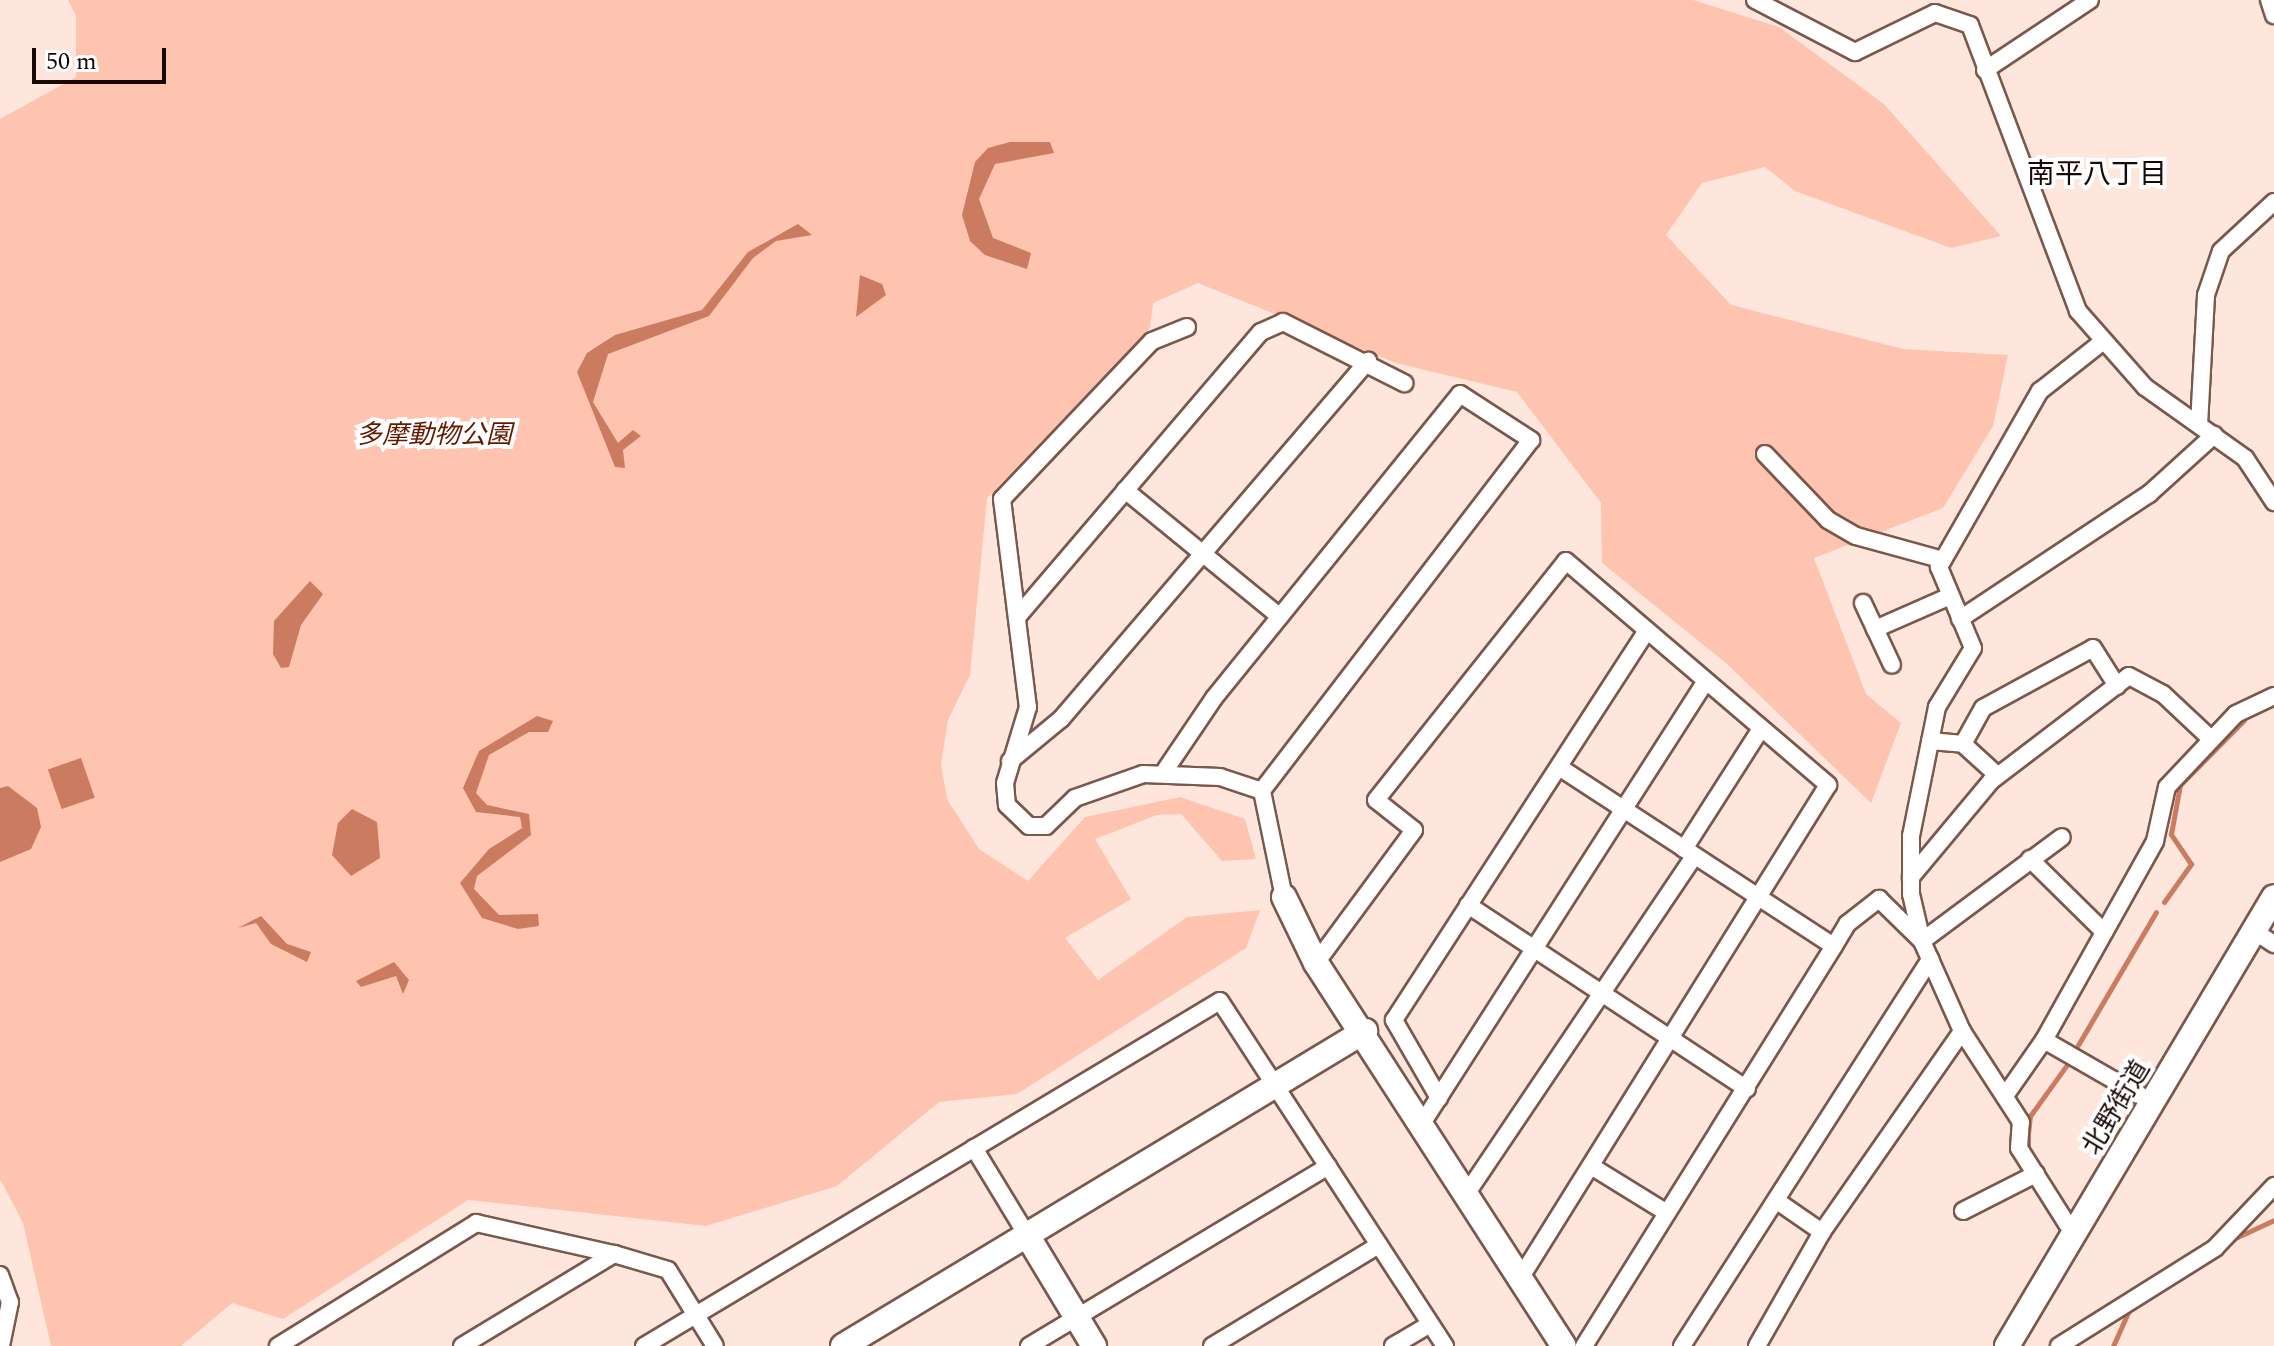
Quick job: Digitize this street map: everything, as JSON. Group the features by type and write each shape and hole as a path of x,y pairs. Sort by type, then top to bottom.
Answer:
{"street":[{"path":"1755,0 1855,52 1935,13 1952,13 1970,25 1985,70 2070,274 2078,311 2101,343 2145,387 2245,458 2274,502"},
{"path":"1985,70 2090,0"},
{"path":"2269,0 2274,15"},
{"path":"2199,425 2206,295 2221,251 2274,202"},
{"path":"1019,615 1261,332 1283,322 1368,361 1404,383"},
{"path":"1187,327 1152,341 1002,499 1019,615 1028,707 1010,761 1007,805 1029,826 1046,826 1075,798 1166,769 1262,791"},
{"path":"2074,1235 2019,1148 2021,1122 2007,1093 1962,1031 1922,941 1911,877 1911,836 1937,707 1973,648 1939,567 2040,391 2101,343"},
{"path":"1010,761 1061,719 1205,555 1368,361"},
{"path":"1166,769 1280,617 1460,394 1531,440 1262,791 1284,897 1316,963 1365,1031 1564,1346"},
{"path":"1960,619 2149,494 2214,435"},
{"path":"1765,454 1828,520 1856,536 1943,560"},
{"path":"1125,490 1280,617"},
{"path":"1316,963 1414,830 1376,800 1566,561 1644,635 1828,785 1521,1277"},
{"path":"1875,629 1950,596"},
{"path":"1863,603 1892,665"},
{"path":"1439,1098 1394,1020 1644,635"},
{"path":"1963,744 1983,708 2093,648 2117,686"},
{"path":"1911,877 1998,776 2129,676 2163,694 2211,739"},
{"path":"1423,1122 1626,811 1704,684"},
{"path":"2007,1093 2044,1040 2155,841 2167,787 2236,714 2274,696"},
{"path":"1467,1193 1603,991 1689,853 1760,730"},
{"path":"1930,741 1963,744 1998,776"},
{"path":"1559,767 1834,946"},
{"path":"1922,941 2062,837"},
{"path":"2030,859 2104,932"},
{"name":"北野街道","path":"2007,1346 2152,1102 2264,938 2274,897"},
{"path":"1584,1346 1747,1089 1847,924 1879,899 1922,941"},
{"path":"1468,905 1673,1035 1747,1089"},
{"path":"1682,1346 1930,959"},
{"path":"644,1346 1220,1001 1445,1346"},
{"path":"843,1346 1365,1031"},
{"path":"1757,1346 1822,1232 1962,1031"},
{"path":"2044,1040 2152,1102"},
{"path":"974,1148 1094,1346"},
{"path":"1029,1346 1328,1166"},
{"path":"1591,1166 1667,1213"},
{"path":"1963,1211 2036,1174"},
{"path":"2059,1346 2215,1248 2274,1186"},
{"path":"1777,1201 1822,1232"},
{"path":"278,1346 476,1223 614,1254 668,1270 715,1346"},
{"path":"1212,1346 1379,1245"},
{"path":"462,1346 614,1254"},
{"path":"0,1275 10,1302 1,1346"},
{"path":"1393,1346 1430,1324"}],"green space":[{"name":"多摩動物公園","path":"68,0 1693,0 1779,27 1884,104 2001,236 1951,248 1795,191 1765,167 1702,183 1666,235 1731,305 1903,349 2008,355 1993,426 1943,508 1814,558 1866,694 1901,723 1871,803 1726,663 1602,563 1601,503 1517,392 1396,363 1198,283 1153,303 1150,328 987,498 970,675 948,720 941,764 947,799 979,849 1028,881 1085,817 1180,797 1245,819 1256,859 1222,861 1181,814 1157,815 1095,839 1131,899 1065,938 1098,980 1187,917 1260,910 1246,948 1017,1094 939,1102 837,1186 706,1226 468,1200 283,1319 232,1303 181,1346 51,1346 23,1223 0,1179 0,119 76,77 76,16"}],"shaded area":[{"path":"1010,142 1050,142 1054,153 995,164 979,199 993,238 1031,253 1027,269 985,255 970,241 962,215 975,162 988,148"},
{"path":"798,224 812,235 776,241 753,258 709,316 608,354 593,402 618,443 633,430 641,436 623,450 625,468 615,467 577,372 587,353 615,335 702,310 748,252"},
{"path":"860,275 882,284 886,295 856,317"},
{"path":"310,581 323,594 301,625 289,667 281,668 273,654 274,621"},
{"path":"537,716 553,721 548,732 529,732 489,755 476,793 487,805 529,814 531,835 477,876 474,889 499,915 538,914 539,926 518,929 482,918 460,883 489,849 522,828 520,817 476,812 463,788 479,751"},
{"path":"81,758 95,798 62,809 48,769"},
{"path":"8,786 37,808 41,827 31,849 0,862 0,788"},
{"path":"352,809 377,822 380,858 351,876 332,855 338,823"},
{"path":"261,916 287,944 311,952 307,962 271,944 256,923 238,928"},
{"path":"394,962 409,980 403,994 396,976 361,987 356,981"}],"waterway":[{"path":"2164,902 2191,864 2171,834 2180,785 2244,720"},
{"path":"2078,1045 2156,912"},
{"path":"2058,1196 2028,1150 2028,1134 2030,1116 2069,1062"},
{"path":"2231,1240 2274,1220"},
{"path":"2113,1346 2130,1308"}],"district":[{"name":"南平八丁目","path":"2097,175"}]}
